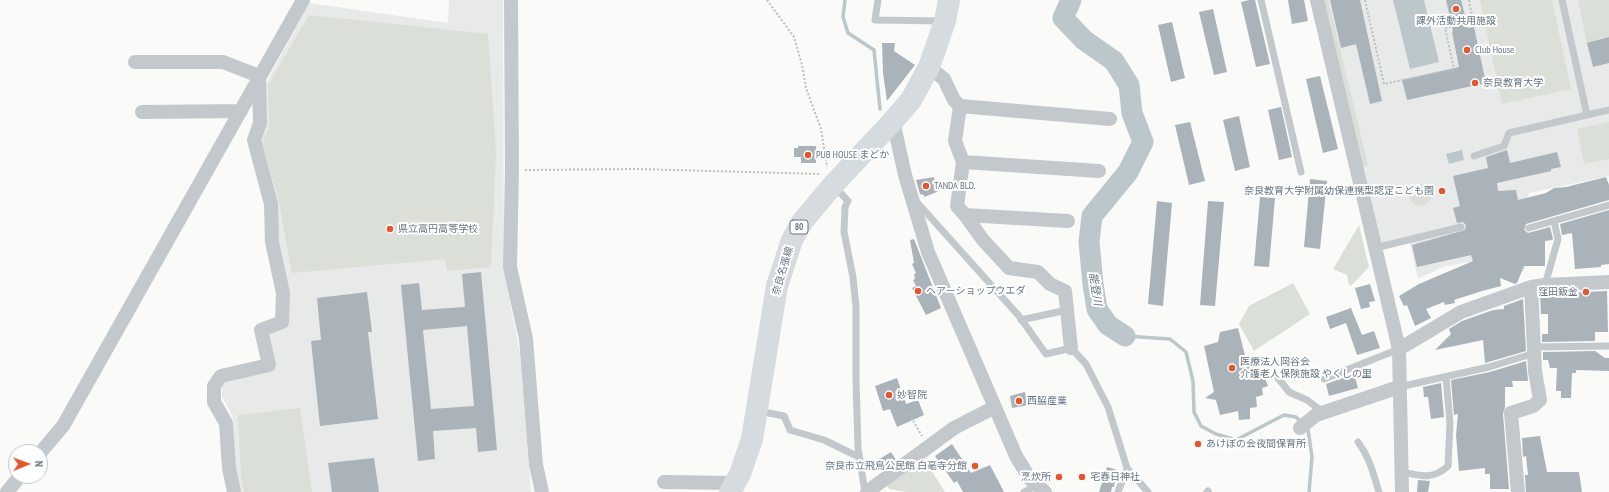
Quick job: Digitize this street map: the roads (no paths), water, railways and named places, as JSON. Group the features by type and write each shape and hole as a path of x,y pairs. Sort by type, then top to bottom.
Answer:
{"main road":[{"name":"奈良名張線","path":"732,488 740,474 752,439 776,292 792,240 802,222 833,179 893,121 911,100 928,67 947,10"}],"street":[{"path":"48,444 63,426 303,0"},
{"path":"511,0 512,170 510,267 526,339 536,465 542,492"},
{"path":"1317,0 1399,349 1402,492"},
{"path":"135,62 223,62 259,76"},
{"path":"928,67 944,79 954,100 960,106 1110,119"},
{"path":"234,492 229,468 226,423 214,402 214,386 221,376 269,365 261,330 282,322 283,293 272,242 271,204 254,140 260,123 259,76"},
{"path":"960,106 955,141 963,162 957,206 983,240 1009,268 1038,272 1050,284 1065,290 1071,348"},
{"path":"142,112 241,110"},
{"path":"893,121 905,175 928,252 1016,456 1030,478 1041,488"},
{"path":"963,162 1099,172"},
{"path":"965,215 1068,221"},
{"path":"1399,349 1461,312 1538,286 1609,282"},
{"path":"1518,492 1511,413 1533,406 1540,400 1535,371 1534,350 1538,286"},
{"path":"1300,428 1320,414 1399,387"},
{"path":"866,492 954,428 995,407"},
{"path":"664,482 732,488"},
{"path":"7,492 14,484"}],"lane":[{"path":"878,0 875,20 947,10"},
{"path":"1261,0 1301,172"},
{"path":"1562,0 1587,115"},
{"path":"1474,156 1504,146 1509,133 1609,110"},
{"path":"833,179 848,201 844,207 844,232 853,277 856,307 856,380 859,457 866,492"},
{"path":"912,197 927,211 1021,320 1046,354 1071,348 1086,364 1108,407 1127,468 1148,492"},
{"path":"1529,228 1609,205"},
{"path":"1538,286 1558,239 1554,221"},
{"path":"1375,248 1461,227"},
{"path":"1021,320 1067,310"},
{"path":"1399,387 1489,367 1534,350 1609,346"},
{"path":"1324,379 1399,349"},
{"path":"1402,472 1423,476 1440,473 1448,466 1450,423 1446,377"},
{"path":"1278,378 1289,392 1307,400 1320,414"},
{"path":"757,411 784,416 790,430 824,440 859,457"},
{"path":"1358,442 1365,451 1371,464 1379,492"},
{"path":"1118,492 1127,468"},
{"path":"1024,492 1041,488"}],"waterway":[{"path":"845,0 843,17 848,33 874,50 880,109"},
{"name":"能登川","path":"1071,0 1063,18 1084,40 1114,61 1129,85 1132,113 1143,142 1128,172 1092,216 1089,242 1097,309 1108,325 1125,336"},
{"name":"能登川","path":"1125,336 1170,339 1186,352 1193,381 1194,412 1201,426 1216,434 1236,440 1284,415 1296,417 1301,422"},
{"name":"能登川","path":"1306,428 1308,430 1312,457 1309,492"}],"place":[{"name":"課外活動共用施設","path":"1456,9"},
{"name":"Club House","path":"1467,50"},
{"name":"奈良教育大学","path":"1475,83"},
{"name":"PUB HOUSE まどか","path":"808,155"},
{"name":"TANDA BLD.","path":"926,186"},
{"name":"奈良教育大学附属幼保連携型認定こども園","path":"1442,191"},
{"name":"県立高円高等学校","path":"390,229"},
{"name":"ヘアーショップウエダ","path":"918,291"},
{"name":"窪田鈑金","path":"1586,292"},
{"name":"医療法人岡谷会 介護老人保険施設 やくしの里","path":"1232,368"},
{"name":"妙智院","path":"889,395"},
{"name":"西脇産業","path":"1019,401"},
{"name":"あけぼの会夜間保育所","path":"1198,444"},
{"name":"奈良市立飛鳥公民館 白毫寺分館","path":"975,466"},
{"name":"烹炊所","path":"1059,477"},
{"name":"宅春日神社","path":"1082,477"}]}
